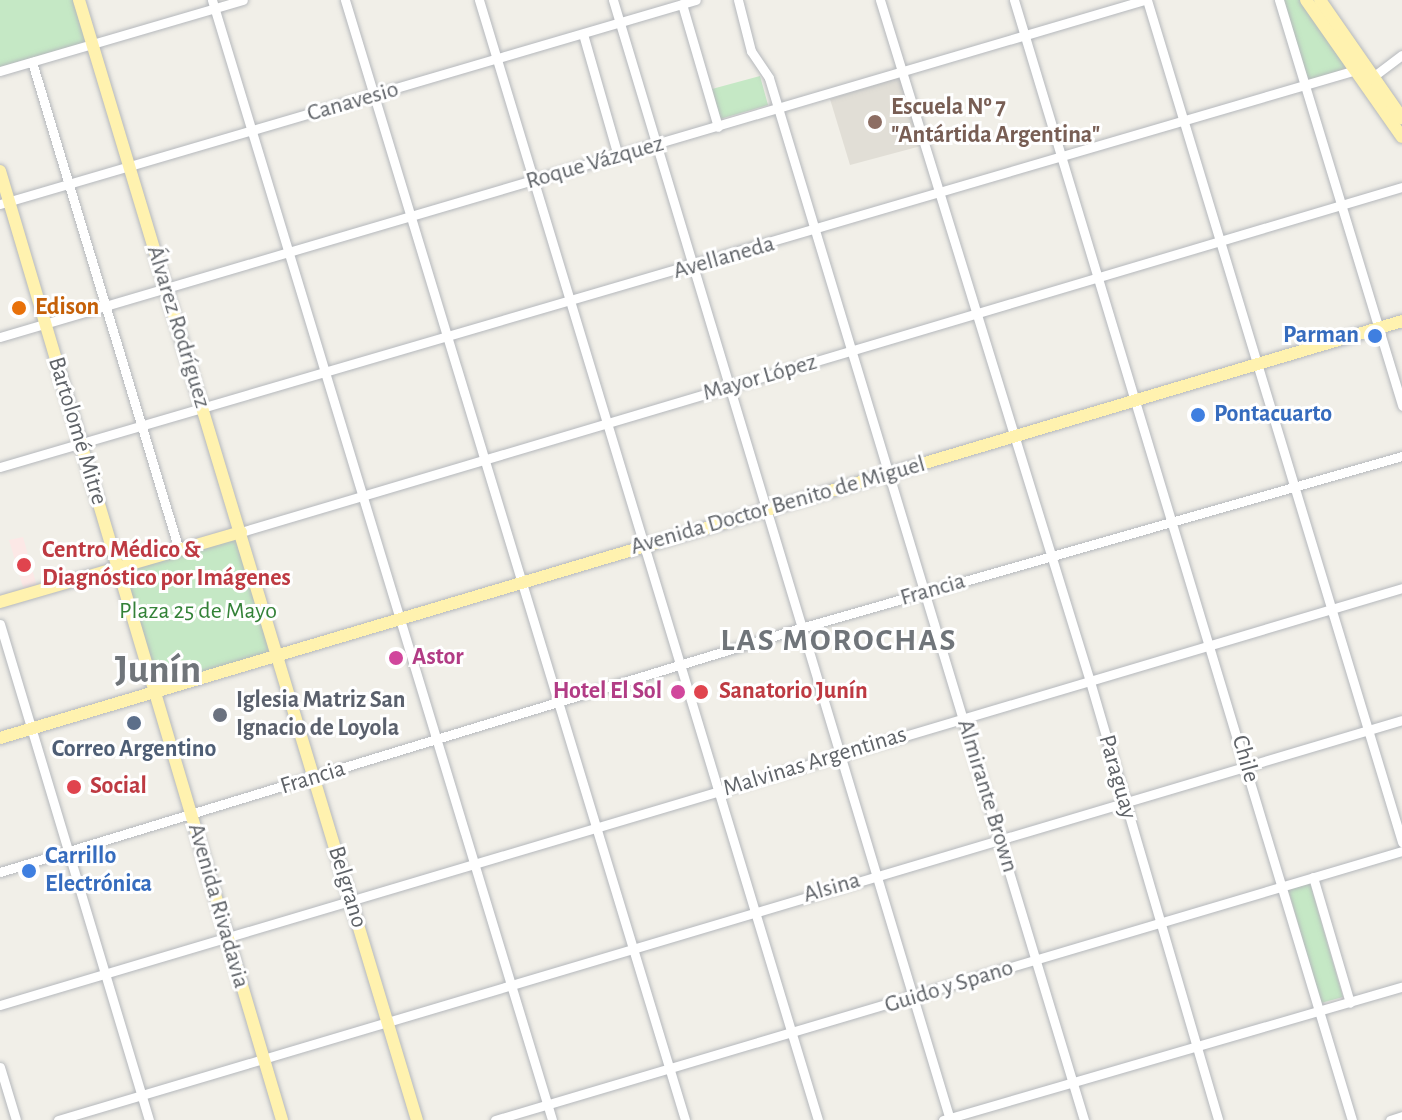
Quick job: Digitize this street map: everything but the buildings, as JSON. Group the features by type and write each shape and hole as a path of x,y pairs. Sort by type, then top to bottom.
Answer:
{"main road":[{"name":"Álvarez Rodríguez","path":"79,0 278,653"},
{"path":"1306,0 1402,118"},
{"path":"1320,0 1360,68"},
{"path":"1369,80 1402,137"},
{"name":"Bartolomé Mitre","path":"0,171 5,203 46,324 154,692"},
{"name":"Avenida Doctor Benito de Miguel","path":"0,738 1402,321"},
{"name":"Mayor López","path":"0,602 241,532"},
{"name":"Belgrano","path":"278,653 417,1120"},
{"name":"Avenida Rivadavia","path":"154,692 282,1120"}],"street":[{"path":"0,71 213,4 243,0"},
{"path":"345,0 685,1120"},
{"path":"479,0 759,910 818,1120"},
{"path":"613,0 728,388 879,874 948,1119 1319,1008 1350,1003 1402,987"},
{"name":"Canavesio","path":"5,203 696,0"},
{"name":"Almirante Brown","path":"738,0 751,51 768,74 779,109 1084,1120"},
{"name":"Paraguay","path":"880,0 1089,678 1218,1120"},
{"name":"Chile","path":"1014,0 1133,401 1211,644 1352,1120"},
{"path":"1145,0 1402,842"},
{"name":"Roque Vázquez","path":"0,337 1145,0"},
{"path":"1279,0 1402,406"},
{"path":"213,4 552,1120"},
{"path":"682,4 718,127"},
{"path":"583,34 618,156"},
{"path":"1369,80 1402,55"},
{"path":"32,62 179,550"},
{"name":"Avellaneda","path":"0,467 939,195 1360,68"},
{"name":"Mayor López","path":"241,532 1402,187"},
{"name":"Francia","path":"0,872 804,627 1402,456"},
{"name":"Malvinas Argentinas","path":"0,1005 722,791 1089,678 1402,588"},
{"path":"0,624 149,1120"},
{"name":"Alsina","path":"58,1120 262,1056 1402,720"},
{"name":"Guido y Spano","path":"495,1120 1402,851"},
{"path":"1313,877 1350,1003"},
{"path":"0,1067 16,1120"},
{"path":"1390,1120 1402,1116"}],"shaded area":[{"name":"Escuela Nº 7 \"Antártida Argentina\"","path":"900,77 921,146 850,165 830,99"},
{"name":"Centro Médico & Diagnóstico por Imágenes","path":"23,537 38,590 25,594 9,540"}],"green space":[{"path":"0,0 75,0 87,42 0,67"},
{"path":"1283,0 1300,0 1347,68 1308,83"},
{"path":"760,76 768,105 720,119 712,89"},
{"name":"Plaza 25 de Mayo","path":"241,532 278,653 154,692 118,569"},
{"path":"1310,883 1343,997 1321,1003 1288,889"}],"place":[{"name":"Escuela Nº 7 \"Antártida Argentina\"","path":"875,122"},
{"name":"Edison","path":"19,308"},
{"name":"Parman","path":"1375,336"},
{"name":"Pontacuarto","path":"1198,415"},
{"name":"Centro Médico & Diagnóstico por Imágenes","path":"24,565"},
{"name":"Astor","path":"396,658"},
{"name":"Hotel El Sol","path":"678,692"},
{"name":"Sanatorio Junín","path":"701,692"},
{"name":"Iglesia Matriz San Ignacio de Loyola","path":"220,715"},
{"name":"Correo Argentino","path":"134,723"},
{"name":"Social","path":"74,787"},
{"name":"Carrillo Electrónica","path":"29,871"}],"district":[{"name":"LAS MOROCHAS","path":"839,640"},
{"name":"Junín","path":"158,670"}]}
